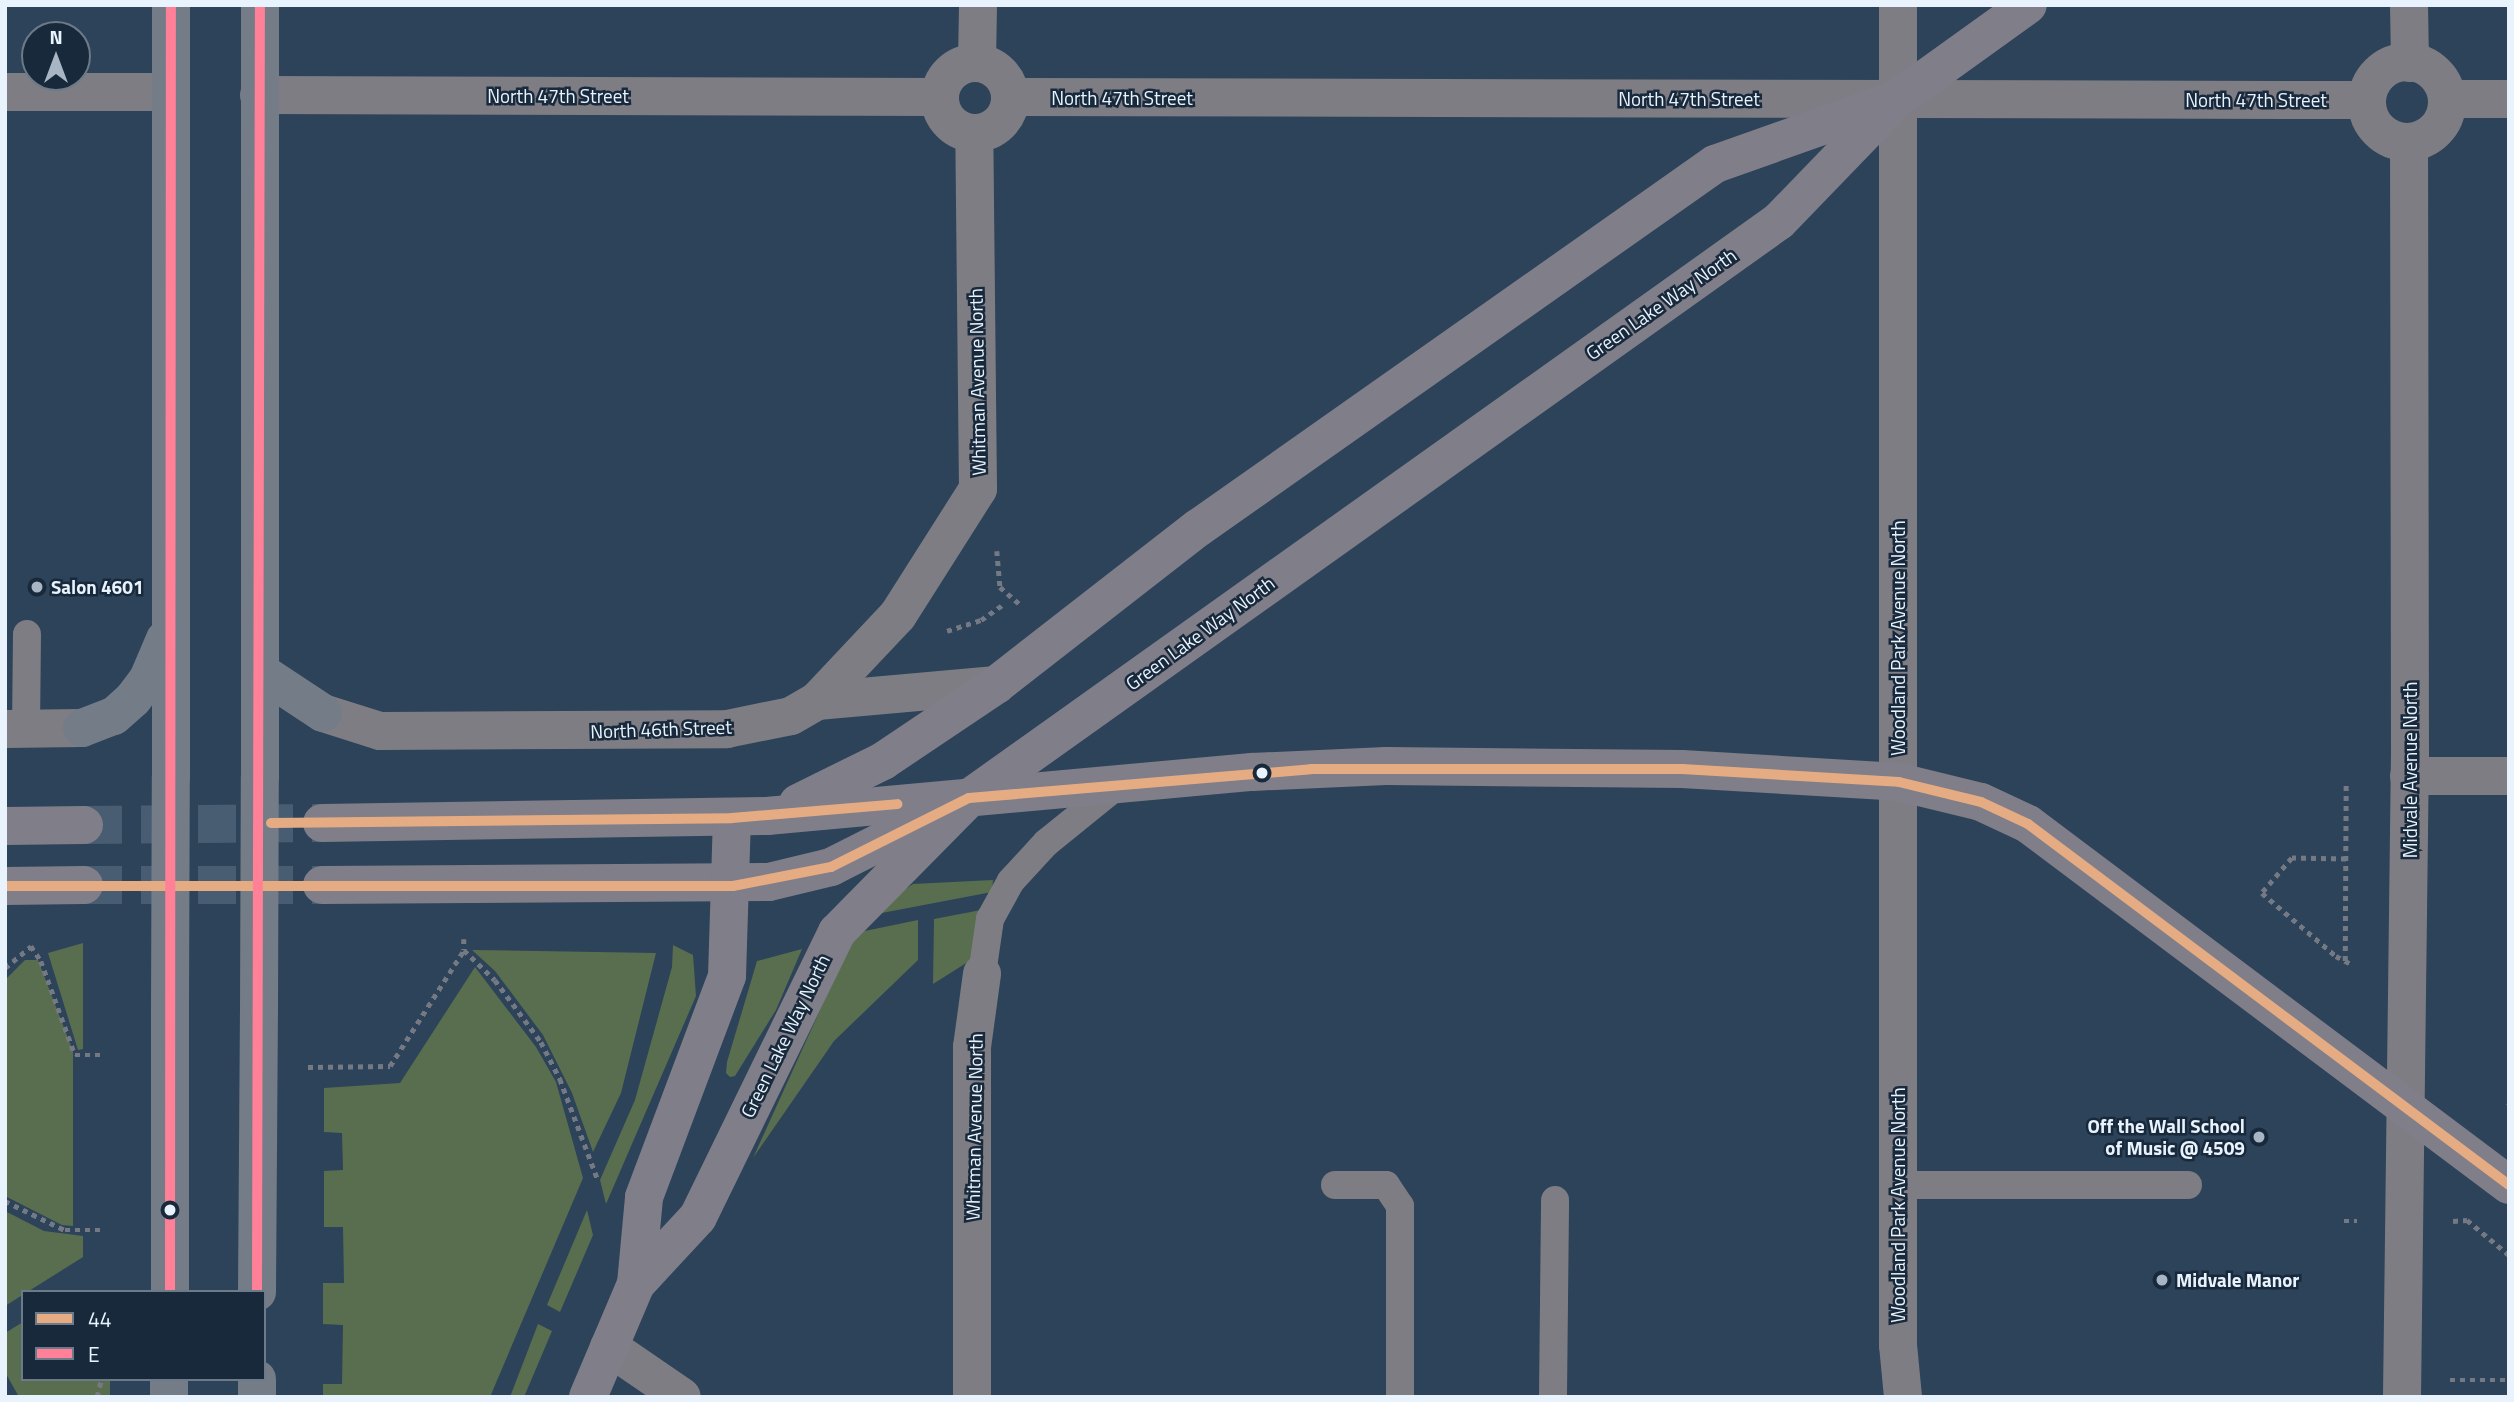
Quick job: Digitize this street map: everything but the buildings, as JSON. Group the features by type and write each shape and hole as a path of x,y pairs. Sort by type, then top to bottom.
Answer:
{"highway":[{"path":"170,1290 171,5"},
{"path":"257,1290 261,672 260,5"},
{"path":"82,728 114,716 133,699 160,656 170,623"},
{"path":"261,672 323,713"}],"main road":[{"name":"Green Lake Way North","path":"636,1284 698,1217 837,932 969,798 1779,221 1897,99 2028,5"},
{"name":"Green Lake Way North","path":"588,1397 636,1284 644,1197 727,976 733,886 749,817 861,774 996,685 1198,528 1715,164 1897,99"},
{"path":"322,822 749,817 1118,785 1386,766 1682,769 1899,782 1981,802 2028,824 2407,1104 2509,1185"},
{"path":"322,885 733,886 831,867 969,798"},
{"path":"5,826 84,825"},
{"path":"5,886 84,885"}],"street":[{"path":"977,63 978,5"},
{"name":"Woodland Park Avenue North","path":"1898,5 1898,1345 1903,1397"},
{"path":"2409,5 2410,63"},
{"path":"977,63 997,69 1005,78 1010,97 999,124 974,133 949,122 940,97 951,71 977,63"},
{"path":"2410,63 2440,78 2447,99 2437,130 2409,142 2379,131 2367,100 2379,74 2390,65 2410,63"},
{"path":"5,92 170,92"},
{"name":"North 47th Street","path":"259,95 940,97"},
{"name":"North 47th Street","path":"1010,97 2367,100"},
{"path":"2447,99 2509,99"},
{"name":"Whitman Avenue North","path":"817,701 898,615 978,489 974,133"},
{"name":"Midvale Avenue North","path":"2402,1397 2409,776 2409,142"},
{"name":"North 46th Street","path":"323,713 380,731 727,729 791,716 817,701 996,685"},
{"path":"16,729 82,728"},
{"path":"2409,776 2509,776"},
{"name":"Whitman Avenue North","path":"972,1397 972,1046 982,974"},
{"path":"609,1347 682,1397"}],"lane":[{"path":"16,729 27,634"},
{"name":"Whitman Avenue North","path":"982,974 990,919 1011,881 1046,843 1118,785"},
{"path":"1335,1185 1386,1185 1399,1206 1400,1397"},
{"path":"1898,1185 2188,1185"},
{"path":"1553,1397 1555,1200"}],"path":[{"path":"978,489 996,511 1000,587 1020,605 1039,614 1080,621"},
{"path":"2344,961 2346,781"},
{"path":"2346,859 2292,858 2262,893 2344,961 2353,965"},
{"path":"307,1067 390,1066 464,950 464,939"},
{"path":"5,968 31,946 41,961 75,1055 103,1055"},
{"path":"464,950 495,980 541,1042 560,1079 600,1185"},
{"path":"5,1201 65,1230 102,1230"},
{"path":"2445,1225 2467,1220 2509,1255"}],"green space":[{"path":"993,880 992,892 866,916 913,884"},
{"path":"981,910 971,960 933,984 934,919"},
{"path":"918,920 918,960 834,1041 753,1158 855,933"},
{"path":"83,943 83,1049 78,1050 48,953"},
{"path":"673,945 693,955 696,996 606,1204 600,1180 635,1100 672,967"},
{"path":"802,949 776,1010 735,1076 730,1077 726,1073 727,1062 757,961"},
{"path":"472,950 656,953 621,1093 593,1152 572,1093 543,1035 495,971"},
{"path":"25,960 38,960 73,1051 73,1226 62,1225 5,1196 5,980"},
{"path":"475,967 536,1047 556,1082 583,1178 490,1397 323,1397 323,1384 342,1384 343,1325 323,1324 323,1283 344,1283 343,1227 324,1227 324,1171 343,1170 342,1133 324,1132 324,1088 400,1083"},
{"path":"587,1210 593,1235 560,1312 547,1305"},
{"path":"5,1211 44,1231 83,1236 83,1257 30,1290 21,1290 21,1296 5,1306"},
{"path":"21,1323 21,1381 110,1381 110,1397 19,1397 5,1372 5,1333"},
{"path":"538,1324 552,1331 524,1397 510,1397"}],"tunnel":[{"path":"84,825 322,823"},
{"path":"84,885 322,885"}],"transit line":[{"name":"E","path":"170,1290 171,5"},
{"name":"E","path":"257,1290 260,5"},
{"name":"44","path":"5,886 733,886 831,867 969,798 1311,769 1682,769 1899,782 1981,802 2028,824 2509,1185"},
{"name":"44","path":"271,823 732,818 897,804"}],"place":[{"name":"Salon 4601","path":"37,587"},
{"name":"Off the Wall School of Music @ 4509","path":"2259,1137"},
{"name":"Midvale Manor","path":"2162,1280"}]}
